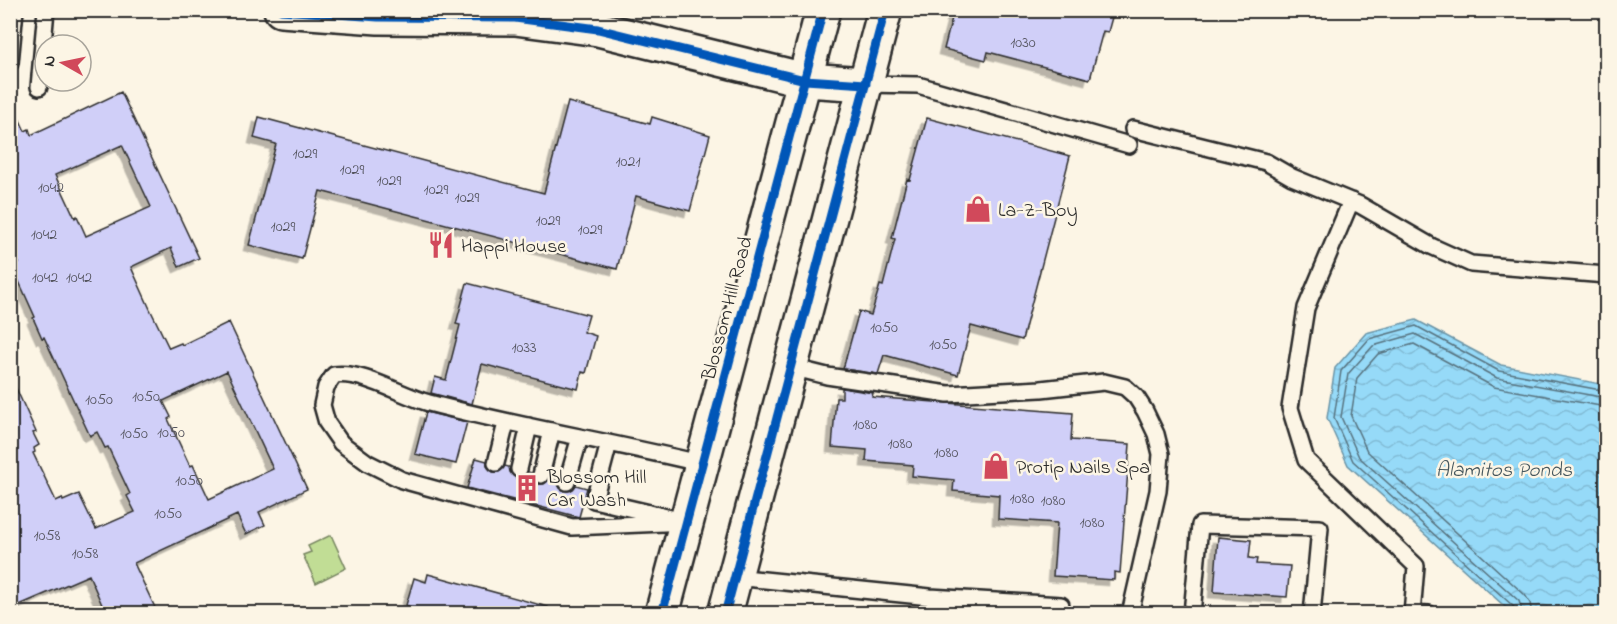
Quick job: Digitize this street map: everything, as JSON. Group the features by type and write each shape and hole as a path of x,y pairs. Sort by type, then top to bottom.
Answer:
{"main road":[{"path":"281,10 378,17 515,18 598,29 805,80 866,84"},
{"name":"Blossom Hill Road","path":"662,614 823,10"},
{"path":"725,614 885,10"}],"lane":[{"path":"10,63 15,10"},
{"path":"44,33 46,10"},
{"path":"866,84 918,84 1129,145"},
{"path":"1133,129 1266,162 1292,177 1351,201 1431,246 1471,264 1606,275"},
{"path":"1351,201 1306,308 1290,408 1306,460 1416,566 1412,613 1429,614"},
{"path":"791,367 827,376 948,394 1041,389 1104,382 1125,387 1136,397 1145,411 1156,434 1161,454 1158,491 1130,614"},
{"path":"687,522 572,527 557,518 510,505 402,480 368,463 341,443 327,423 322,405 326,387 334,375 361,377 427,402 506,423 580,436 703,464"},
{"path":"496,463 506,423"},
{"path":"519,470 529,426"},
{"path":"541,475 552,431"},
{"path":"567,482 580,436"},
{"path":"585,526 609,443"},
{"path":"594,500 687,522"},
{"path":"1192,614 1200,525 1320,528 1312,614"},
{"path":"735,578 930,597 1061,605 1060,614"}],"green space":[{"path":"331,535 346,568 316,583 303,555 311,552 308,546"}],"water":[{"name":"Alamitos Ponds","path":"1416,320 1501,365 1606,385 1606,613 1512,613 1348,465 1327,418 1335,368 1366,333"}],"building":[{"path":"954,10 1114,10 1108,32 1103,31 1090,79 988,52 986,60 944,49"},
{"path":"121,92 199,258 179,267 171,248 131,267 150,309 169,348 181,343 182,345 229,322 307,489 259,512 265,525 246,534 237,515 134,563 158,614 106,614 89,575 10,609 10,375 36,432 33,433 39,445 34,448 33,453 56,501 62,498 63,501 79,494 96,529 135,512 127,496 130,494 108,447 105,448 97,432 90,436 44,337 42,338 12,266 19,263 10,245 10,99 25,131 29,129 31,135","holes":["122,145 151,207 86,236 55,175","227,371 273,469 209,499 193,465 190,466 168,419 171,417 163,401"]},
{"path":"568,102 650,124 652,117 710,135 690,211 636,196 617,269 320,191 302,259 249,245 276,144 254,138 259,117 544,193"},
{"name":"La-Z-Boy","path":"927,118 1070,156 1022,340 971,326 958,375 884,355 878,374 843,369 859,311 871,315 880,285 883,286 907,179 910,180"},
{"path":"467,283 589,315 584,332 596,336 586,373 582,372 578,389 482,364 472,404 431,393 435,377 446,380 460,325 456,324"},
{"path":"842,388 873,393 872,397 1073,413 1071,440 1130,444 1120,573 1114,572 1114,580 1053,576 1057,523 998,519 999,495 953,491 954,480 912,476 913,465 866,461 867,450 832,447 836,398 842,398"},
{"path":"426,412 467,422 456,464 415,454"},
{"name":"Blossom Hill Car Wash","path":"476,458 487,461 487,466 493,472 499,472 505,466 509,467 510,472 516,478 522,478 528,472 532,473 532,478 538,484 544,484 550,478 558,480 560,488 565,491 573,489 576,485 587,488 579,517 467,488"},
{"path":"1218,537 1251,540 1249,558 1257,559 1256,564 1290,566 1287,597 1214,592"},
{"path":"428,574 548,607 547,614 408,614 410,607 406,605 414,578 426,582"}],"cycle path":[{"path":"281,10 378,17 515,18 598,29 805,80 866,84"},
{"path":"662,614 823,10"},
{"path":"725,614 885,10"}],"place":[{"name":"La-Z-Boy","path":"978,209"},
{"name":"Happi House","path":"441,245"},
{"name":"Protip Nails Spa","path":"996,466"},
{"name":"Blossom Hill Car Wash","path":"527,488"}]}
